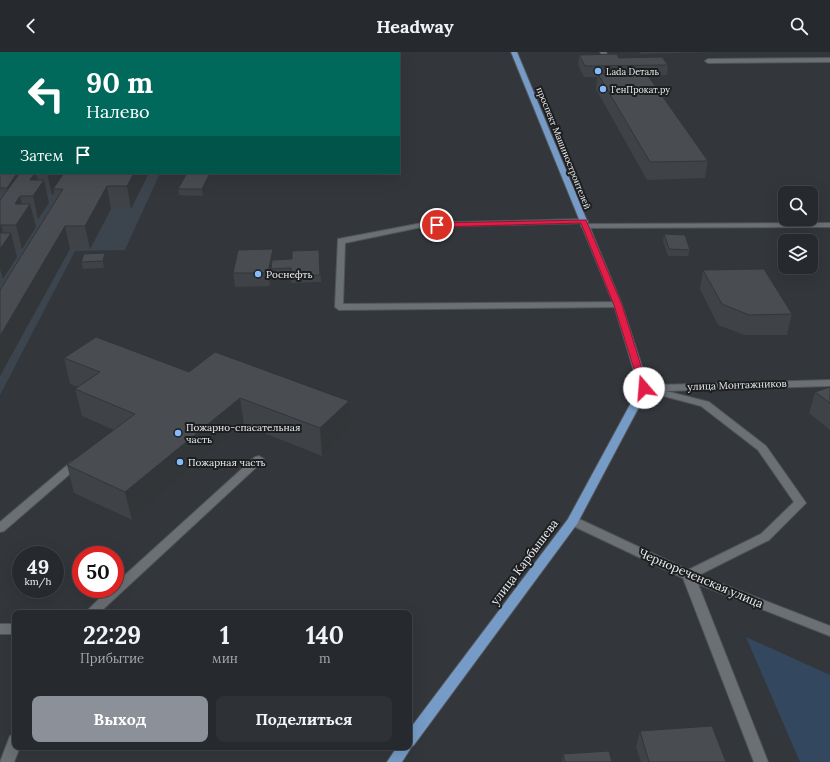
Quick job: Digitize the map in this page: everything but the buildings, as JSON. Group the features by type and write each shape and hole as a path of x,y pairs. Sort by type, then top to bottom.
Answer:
{"main road":[{"name":"проспект Машиностроителей","path":"514,52 618,305 644,388"},
{"name":"улица Карбышева","path":"412,737 573,521 644,388"},
{"path":"394,762 403,750"}],"street":[{"path":"708,61 830,60"},
{"path":"618,305 339,307 341,241 422,225 830,225"},
{"name":"улица Монтажников","path":"644,388 830,383"},
{"path":"644,388 705,404 762,448 800,503 766,537 688,575 760,762"},
{"path":"94,610 259,458"},
{"path":"0,528 75,464"},
{"name":"Чернореченская улица","path":"573,521 688,575 830,631"},
{"path":"0,629 12,629"},
{"path":"7,762 12,748"}],"shaded area":[{"path":"0,174 160,174 125,250 75,251 0,395"},
{"path":"746,637 830,675 830,762 800,762"}],"place":[{"name":"Lada Dеталь","path":"598,71"},
{"name":"ГенПрокат.ру","path":"603,89"},
{"name":"Роснефть","path":"258,274"},
{"name":"Пожарно-спасательная часть","path":"178,433"},
{"name":"Пожарная часть","path":"180,462"}],"route":[{"path":"437,225 584,221 618,305 644,388"}]}
